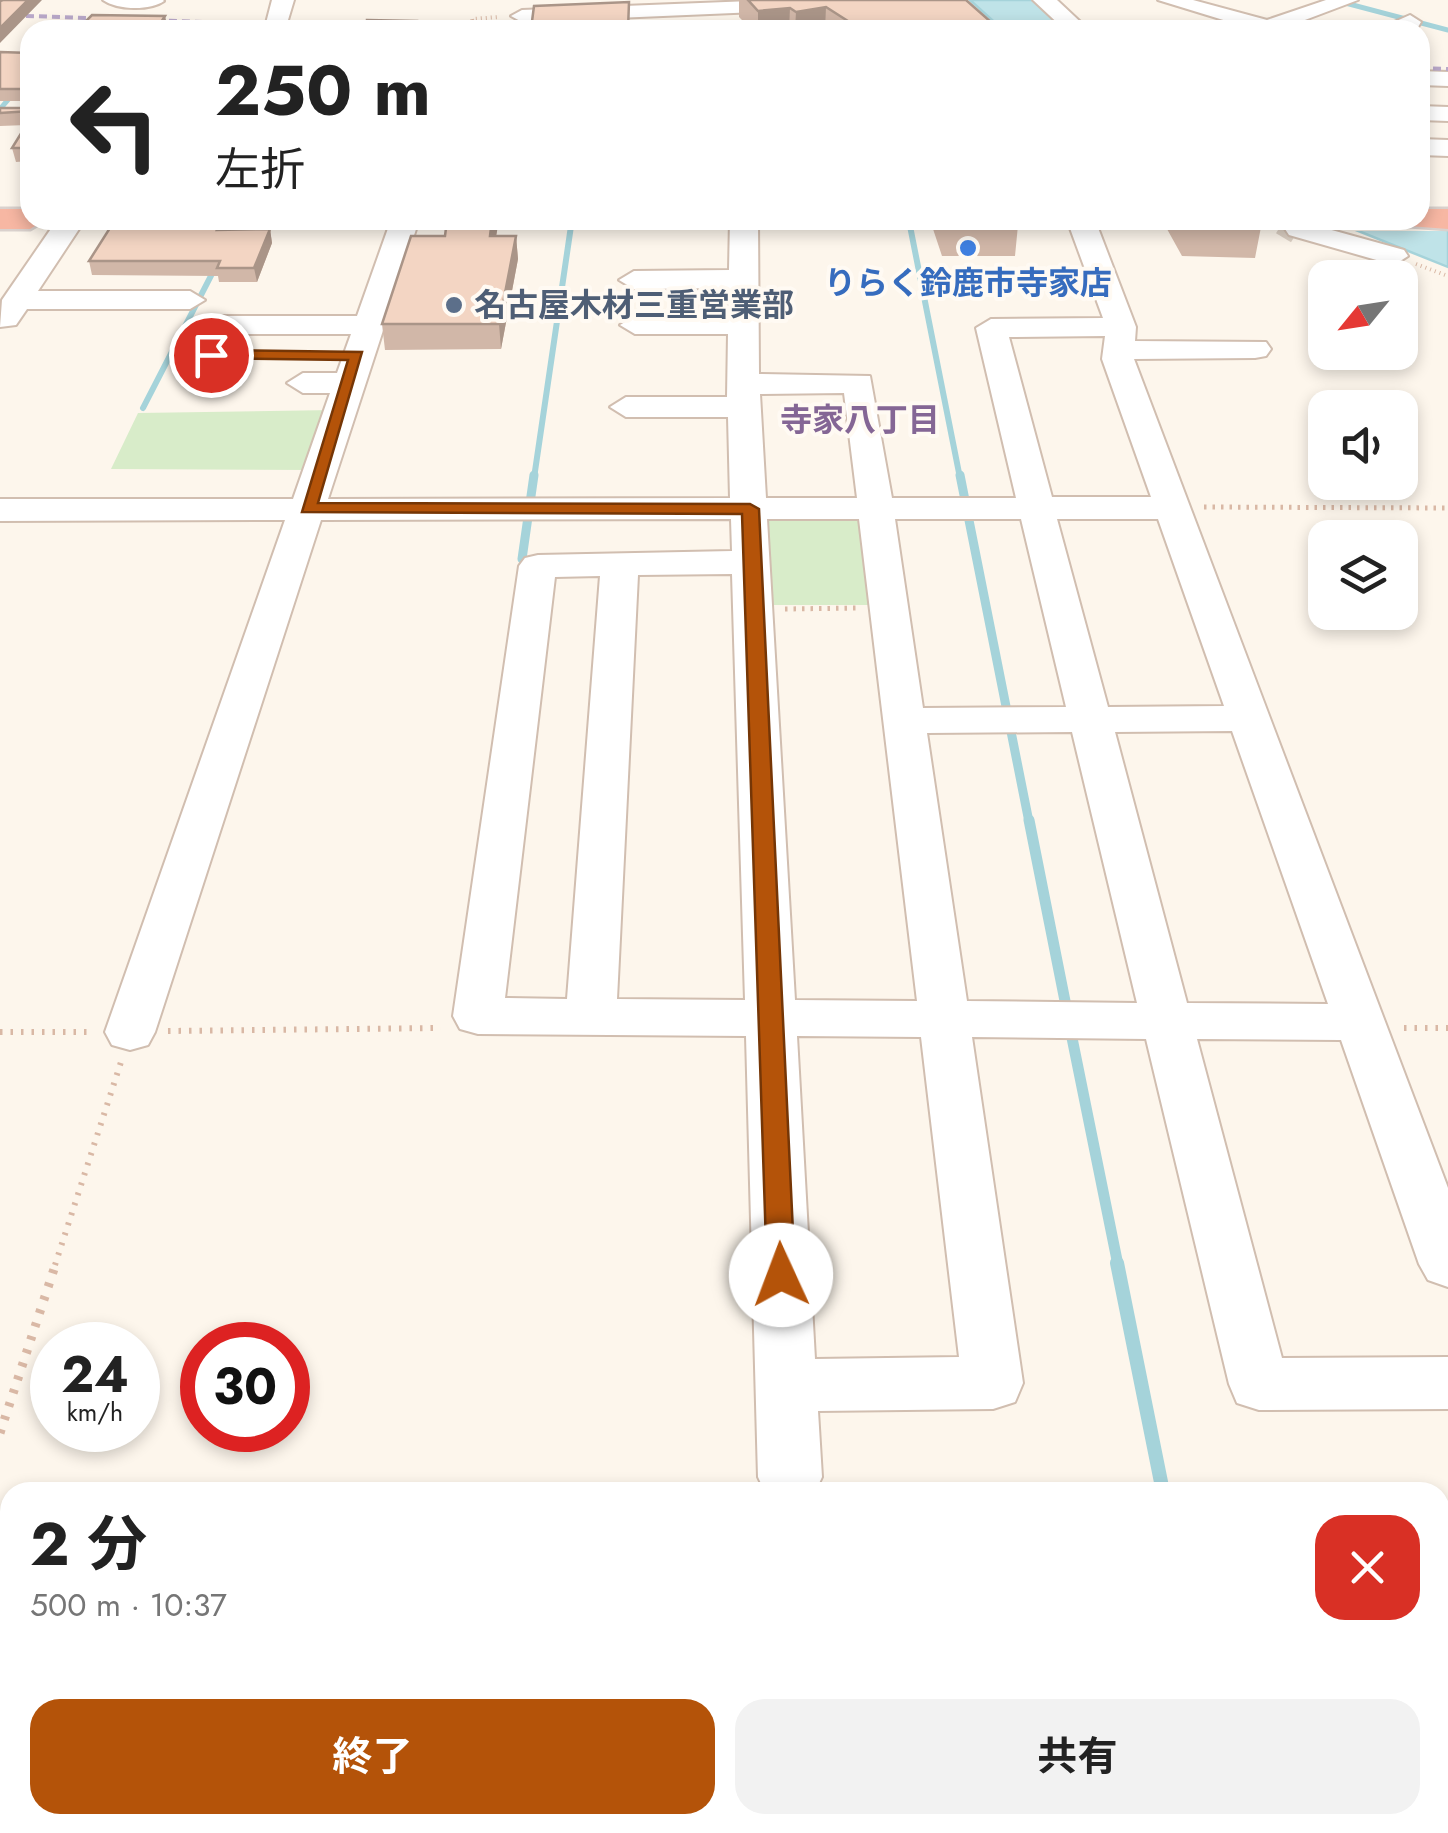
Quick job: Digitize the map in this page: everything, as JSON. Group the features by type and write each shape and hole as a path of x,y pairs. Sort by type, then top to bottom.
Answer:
{"street":[{"path":"114,0 152,0"},
{"path":"522,16 650,0"},
{"path":"1044,0 1067,20"},
{"path":"1170,0 1212,6 1252,20"},
{"path":"1295,20 1344,1"},
{"path":"606,5 754,11 788,3"},
{"path":"1188,20 1212,6"},
{"path":"1433,148 1448,169"},
{"path":"0,326 17,284 63,230"},
{"path":"130,1032 402,230"},
{"path":"744,230 743,325 790,1477"},
{"path":"1083,230 1121,338 1118,358 1448,1264"},
{"path":"1303,230 1394,256"},
{"path":"634,280 743,279"},
{"path":"17,284 190,300"},
{"path":"634,324 743,325"},
{"path":"224,325 370,325"},
{"path":"1269,379 1250,338 1121,338 991,328 1259,1384 1448,1382"},
{"path":"211,355 353,369"},
{"path":"303,384 353,369"},
{"path":"626,407 859,382 993,1384 785,1386"},
{"path":"0,510 1173,508"},
{"path":"752,562 538,566 478,1016 1358,1022"},
{"path":"591,1017 620,563"},
{"path":"905,721 1247,718"}],"path":[{"path":"1173,508 1448,508"},
{"path":"754,609 890,608"},
{"path":"0,1032 464,1027 478,1016"},
{"path":"0,1433 130,1032"}],"green space":[{"path":"334,410 312,470 111,469 138,413"},
{"path":"778,514 869,519 879,605 766,605 765,520"}],"water":[{"path":"970,0 1036,0 1058,20 992,20"},
{"path":"1430,222 1448,225 1448,267 1356,230 1430,230"}],"pier":[{"path":"1430,221 1448,224 1448,231 1342,231 1430,230"}],"building":[{"path":"28,0 0,28 0,1"},
{"path":"748,0 966,0 989,20 846,20 826,7 796,12 790,8 758,11"},
{"path":"629,2 628,20 532,20 534,6"},
{"path":"92,15 165,16 162,20 87,20"},
{"path":"0,52 20,53 20,89 0,89"},
{"path":"0,108 20,108 20,112 0,113"},
{"path":"109,230 270,230 254,268 217,268 220,261 89,261"},
{"name":"名古屋木材三重営業部","path":"446,230 491,230 490,236 516,236 499,324 382,324 411,236 445,236"}],"waterway":[{"path":"1334,0 1410,20"},
{"path":"1430,25 1448,30"},
{"path":"0,109 20,86"},
{"path":"534,478 570,230"},
{"path":"911,230 960,478"},
{"path":"143,408 216,266"},
{"path":"522,559 534,475"},
{"path":"960,475 1029,822"},
{"path":"1029,820 1067,1011"},
{"path":"1070,1028 1118,1265"},
{"path":"1117,1263 1161,1482"}],"railway":[{"path":"0,15 147,20"},
{"path":"1430,68 1448,69"}],"place":[{"name":"りらく鈴鹿市寺家店","path":"968,248"},
{"name":"名古屋木材三重営業部","path":"454,305"}],"district":[{"name":"寺家八丁目","path":"860,420"}],"route":[{"path":"211,355 357,356 308,508 750,509 781,1275"}]}
